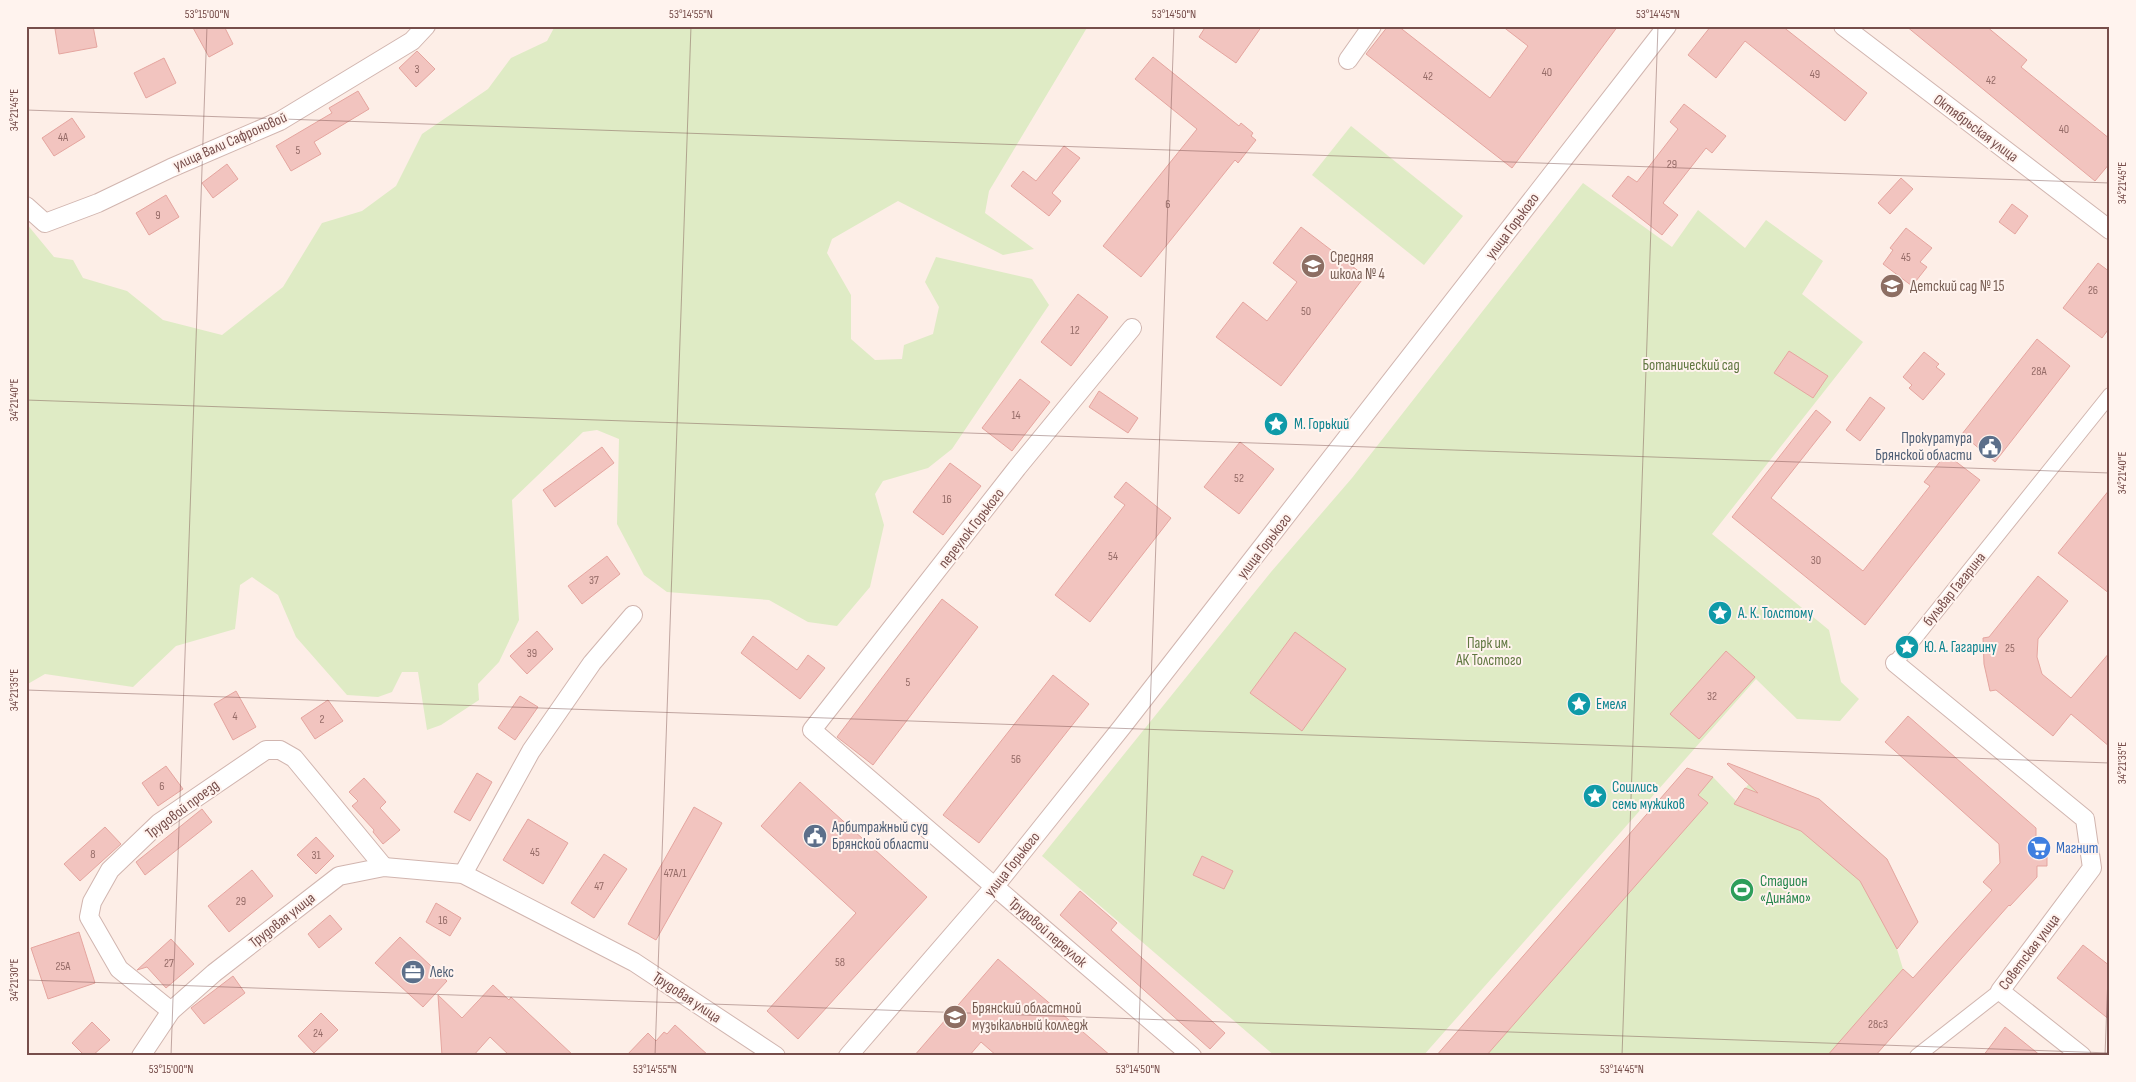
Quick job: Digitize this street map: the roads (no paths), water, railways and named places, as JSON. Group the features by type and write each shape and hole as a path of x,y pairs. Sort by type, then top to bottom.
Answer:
{"street":[{"name":"улица Вали Сафроновой","path":"26,206 46,223 98,203 171,168 280,121 412,41 426,26"},
{"path":"1348,60 1372,26"},
{"name":"улица Горького","path":"848,1056 995,886 1323,472 1667,26"},
{"name":"Октябрьская улица","path":"1842,26 2110,230"},
{"name":"переулок Горького","path":"812,730 1017,468 1132,328"},
{"name":"бульвар Гагарина","path":"2085,819 1895,662 2110,395"},
{"path":"463,874 531,751 592,662 633,614"},
{"name":"Трудовой переулок","path":"812,730 1192,1056"},
{"name":"Трудовой проезд","path":"172,1011 119,970 89,918 92,902 110,870 159,823 235,770 266,750 280,750 294,758 384,867"},
{"name":"Советская улица","path":"1917,1056 2000,991 2092,868 2085,819"},
{"name":"Трудовая улица","path":"141,1056 172,1011 214,972 339,876 384,867 463,874 634,962 776,1056"},
{"path":"2000,991 2082,1056"}],"place":[{"name":"Средняя школа № 4","path":"1313,266"},
{"name":"Детский сад № 15","path":"1892,286"},
{"name":"М. Горький","path":"1276,424"},
{"name":"Прокуратура Брянской области","path":"1990,447"},
{"name":"А. К. Толстому","path":"1720,613"},
{"name":"Ю. А. Гагарину","path":"1907,647"},
{"name":"Емеля","path":"1579,704"},
{"name":"Сошлись семь мужиков","path":"1595,796"},
{"name":"Арбитражный суд Брянской области","path":"815,836"},
{"name":"Магнит","path":"2039,848"},
{"name":"Стадион «Дина́мо»","path":"1742,890"},
{"name":"Лекс","path":"413,972"},
{"name":"Брянский областной музыкальный колледж","path":"955,1017"}],"park label":[{"name":"Ботанический сад","path":"1691,365"},
{"name":"Парк им. АК Толстого","path":"1489,652"}]}
